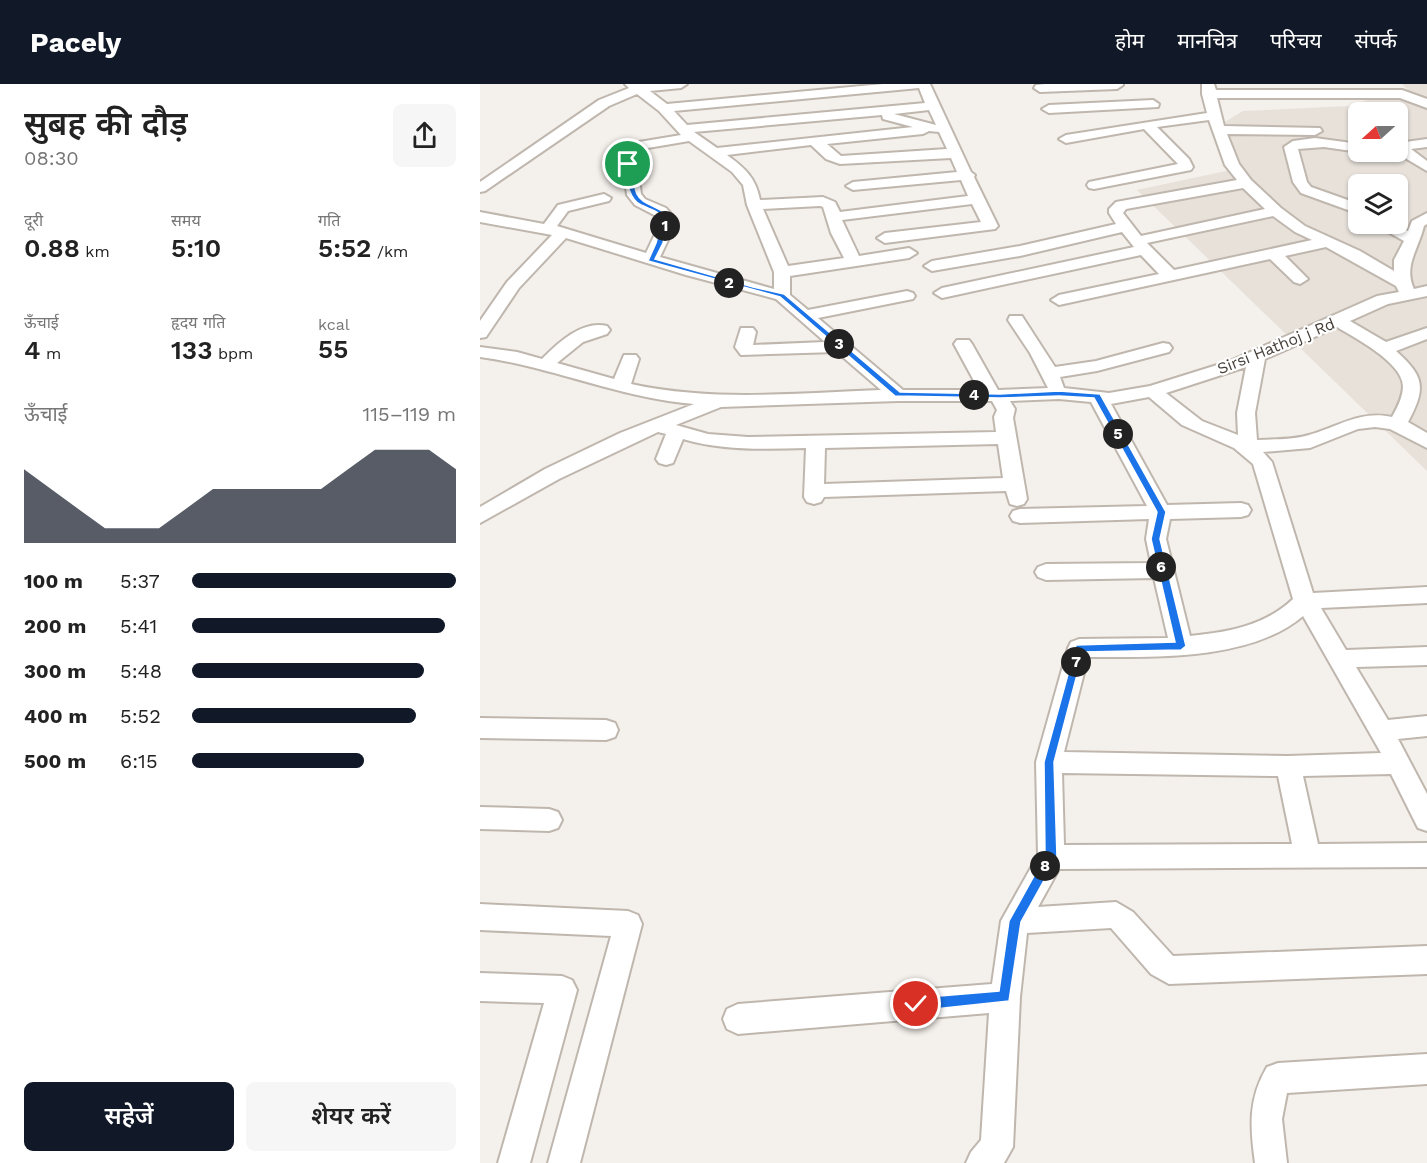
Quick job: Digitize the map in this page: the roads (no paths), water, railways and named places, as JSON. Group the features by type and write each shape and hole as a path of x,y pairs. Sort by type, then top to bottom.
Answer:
{"street":[{"path":"480,188 604,103 635,86 681,84"},
{"path":"739,84 747,101"},
{"path":"790,84 804,95 856,113 881,114 939,129"},
{"path":"664,108 923,84 934,106 939,129 957,153 990,224 988,227 885,238"},
{"path":"1040,88 1116,84 1181,119"},
{"path":"1389,84 1402,94 1427,104"},
{"path":"635,86 664,108 688,133 737,169 750,184 754,205 782,272 782,296"},
{"path":"1402,94 1208,89 1214,116 1232,165 1246,183 1276,212 1300,229 1354,254 1406,288"},
{"path":"1344,94 1353,102"},
{"path":"718,126 716,115 747,101"},
{"path":"1049,109 1153,104"},
{"path":"651,260 660,243 666,217 661,211 639,202 634,195 631,172 622,152 632,147 718,126 934,106"},
{"path":"1066,139 1181,119 1214,116"},
{"path":"1147,125 1184,162 1186,167"},
{"path":"713,153 939,129"},
{"path":"1220,130 1317,131 1329,144"},
{"path":"813,141 818,143 826,154 840,160 957,153"},
{"path":"1348,147 1300,143 1291,147 1300,182 1306,190 1348,204"},
{"path":"1408,147 1426,143"},
{"path":"1408,154 1427,167"},
{"path":"1094,185 1202,165"},
{"path":"853,186 968,175"},
{"path":"1170,276 1141,245 1116,213 1116,208 1121,205 1246,183"},
{"path":"480,333 513,285 555,231 563,208 604,198"},
{"path":"833,217 978,199"},
{"path":"754,205 823,201 830,205 833,217 854,261"},
{"path":"942,293 1276,212"},
{"path":"480,217 555,231 782,296 898,395"},
{"path":"1406,288 1402,260 1413,239 1417,224 1427,218"},
{"path":"932,266 1020,251 1127,226"},
{"path":"1403,234 1413,239"},
{"path":"1059,300 1326,242"},
{"path":"782,272 909,253"},
{"path":"1274,254 1300,279"},
{"name":"Sirsi Hathoj j Rd","path":"721,401 898,395 999,404 1059,393 1109,399 1123,398 1154,391 1236,365 1339,321 1406,288 1427,291"},
{"path":"803,316 907,296"},
{"path":"1016,320 1039,353 1059,393"},
{"path":"1339,321 1384,349 1405,368 1414,383 1412,398 1398,423"},
{"path":"546,364 582,333 601,330"},
{"path":"747,332 744,347 747,351 842,346"},
{"path":"1384,349 1427,333"},
{"path":"963,344 999,404 1019,513 1241,510"},
{"path":"1048,374 1097,366 1163,348"},
{"path":"480,352 546,364 621,387 662,396 721,401"},
{"path":"1257,356 1246,413 1248,446 1262,462 1305,601 1382,730 1426,816"},
{"path":"621,387 630,359"},
{"path":"1154,391 1179,415 1201,428 1248,446 1294,445 1319,439 1360,422 1398,423 1427,442"},
{"path":"1097,396 1161,512 1156,539 1161,570 1181,646"},
{"path":"480,516 552,474 627,437 721,401"},
{"path":"657,425 706,440 738,442 1007,438"},
{"path":"666,459 676,432"},
{"path":"816,441 814,494 1014,484"},
{"path":"1046,572 1161,570"},
{"path":"982,1163 997,1147 1005,997 1015,921 1051,857 1049,762 1079,648 1181,646 1234,637 1263,629 1287,617 1305,601 1427,595"},
{"path":"1341,659 1427,656"},
{"path":"1382,730 1427,726"},
{"path":"480,728 606,730"},
{"path":"1049,762 1288,766 1398,764"},
{"path":"1288,766 1307,854"},
{"path":"480,818 549,820"},
{"path":"1051,857 1427,855"},
{"path":"1015,921 1116,915 1127,923 1159,964 1169,970 1427,960"},
{"path":"480,917 628,924 564,1163"},
{"path":"480,987 562,990 514,1163"},
{"path":"738,1019 1005,997"},
{"path":"1271,1163 1266,1116 1268,1091 1278,1078 1427,1069"}]}
